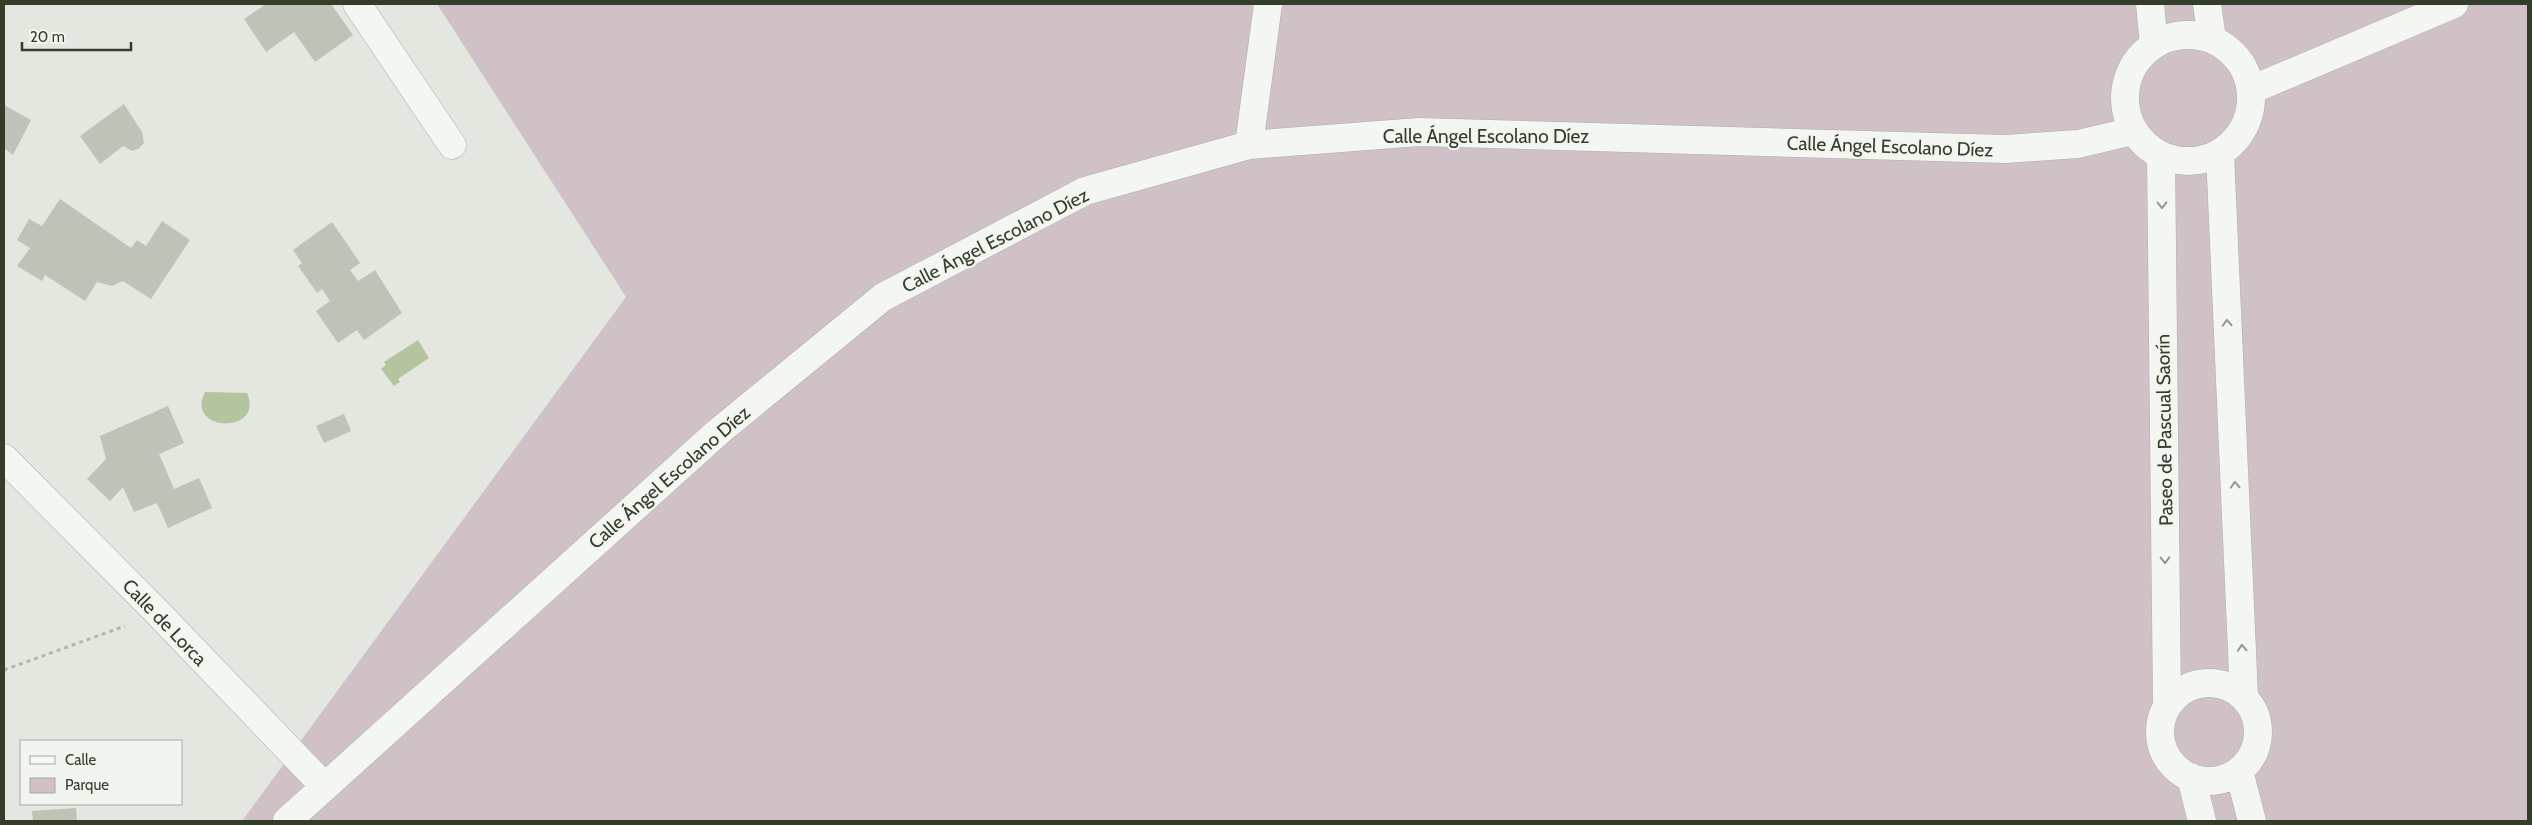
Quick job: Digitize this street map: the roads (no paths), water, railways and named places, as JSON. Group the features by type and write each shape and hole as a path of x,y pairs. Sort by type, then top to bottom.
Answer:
{"street":[{"path":"357,4 452,144"},
{"path":"1249,145 1268,4"},
{"path":"2150,4 2154,45"},
{"path":"2207,4 2212,39"},
{"path":"2251,90 2454,4"},
{"path":"2192,35 2212,39 2239,60 2247,74 2251,90 2251,109 2245,126 2235,142 2220,153 2202,160 2182,162 2161,156 2145,145 2133,131 2126,113 2125,103 2129,74 2139,58 2154,45 2173,37 2192,35"},
{"name":"Calle Ángel Escolano Díez","path":"287,821 718,432 883,297 1085,191 1249,145 1419,132 2005,150 2078,144 2133,131"},
{"path":"2220,153 2244,696 2255,717 2257,742 2251,758 2240,771 2224,778 2208,781 2191,778 2177,769 2166,756 2160,740 2161,723 2167,704 2188,688 2202,684 2224,686 2244,696"},
{"name":"Paseo de Pascual Saorín","path":"2161,156 2167,704"},
{"name":"Calle de Lorca","path":"4,458 325,787"},
{"path":"2240,771 2252,821"},
{"path":"2191,778 2202,821"}]}
